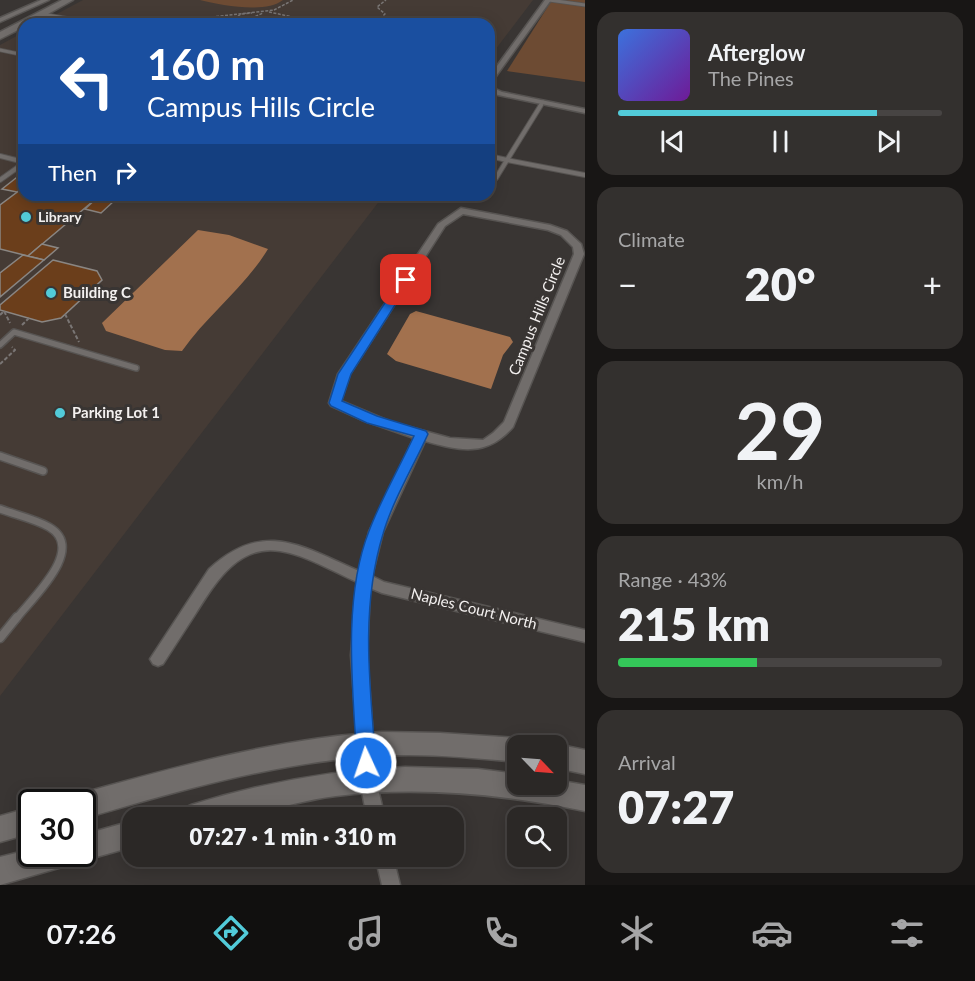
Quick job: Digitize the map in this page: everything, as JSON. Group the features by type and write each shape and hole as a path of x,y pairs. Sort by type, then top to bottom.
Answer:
{"street":[{"path":"0,20 46,0"},
{"path":"34,18 69,0"},
{"path":"49,18 83,0"},
{"path":"495,74 549,0"},
{"path":"0,27 22,16 31,8"},
{"path":"0,36 18,27"},
{"path":"0,44 18,35"},
{"path":"495,91 585,111"},
{"name":"Campus Hills Circle","path":"460,211 550,228 573,239 578,246 579,254 509,424 500,435 485,444 464,444 422,434 372,419 335,403 344,374 442,224 460,211"},
{"path":"374,807 368,781 359,655 364,579 376,532 422,434"},
{"name":"Naples Court North","path":"158,658 213,573 242,552 259,546 277,545 298,550 382,587 585,636"},
{"path":"96,802 291,753 365,745 451,745 507,749"},
{"path":"567,758 585,762"},
{"path":"233,807 299,790 368,781 447,779 556,791 585,798"},
{"path":"0,829 18,824"},
{"path":"96,844 122,837"},
{"path":"0,871 18,866"},
{"path":"386,867 390,885"}],"lane":[{"path":"549,0 585,5"},
{"path":"42,14 65,18"},
{"path":"0,50 18,54"},
{"path":"496,178 543,102"},
{"path":"0,156 18,160"},
{"path":"495,157 585,176"},
{"path":"0,180 18,166"},
{"path":"0,345 14,332 136,368"},
{"path":"0,456 43,471"},
{"path":"0,509 49,527 61,537 64,551 58,566 0,638"}],"path":[{"path":"235,18 241,14 269,12 293,0"},
{"path":"380,18 384,14 378,7 386,0"},
{"path":"198,18 274,10"},
{"path":"269,12 298,18"},
{"path":"254,18 263,13"},
{"path":"0,315 4,311"},
{"path":"65,314 84,353"}],"shaded area":[{"path":"83,0 533,0 495,50 495,18 49,18"},
{"path":"200,0 283,0 265,7 254,7 231,6"},
{"path":"552,0 585,0 585,82 507,71"},
{"path":"18,35 18,201 379,201 0,696 0,45"},
{"path":"198,230 229,235 268,249 249,276 182,351 165,350 106,331 102,323"},
{"path":"416,311 510,337 513,342 503,355 491,389 396,361 387,354 410,314"}],"building":[{"path":"16,178 18,178 17,192 2,189"},
{"path":"18,192 18,201 93,201 28,256 0,249 0,205"},
{"path":"94,201 114,201 101,213 85,209"},
{"path":"42,244 58,248 44,260 28,256"},
{"path":"23,255 44,260 0,297 0,273"},
{"name":"Building C","path":"53,260 97,271 102,280 61,318 42,322 0,310 0,305"}],"place":[{"name":"Library","path":"26,217"},
{"name":"Building C","path":"51,293"},
{"name":"Parking Lot 1","path":"60,413"}],"route":[{"path":"366,763 359,655 364,579 376,532 422,434 372,419 335,403 344,374 406,280"}]}
